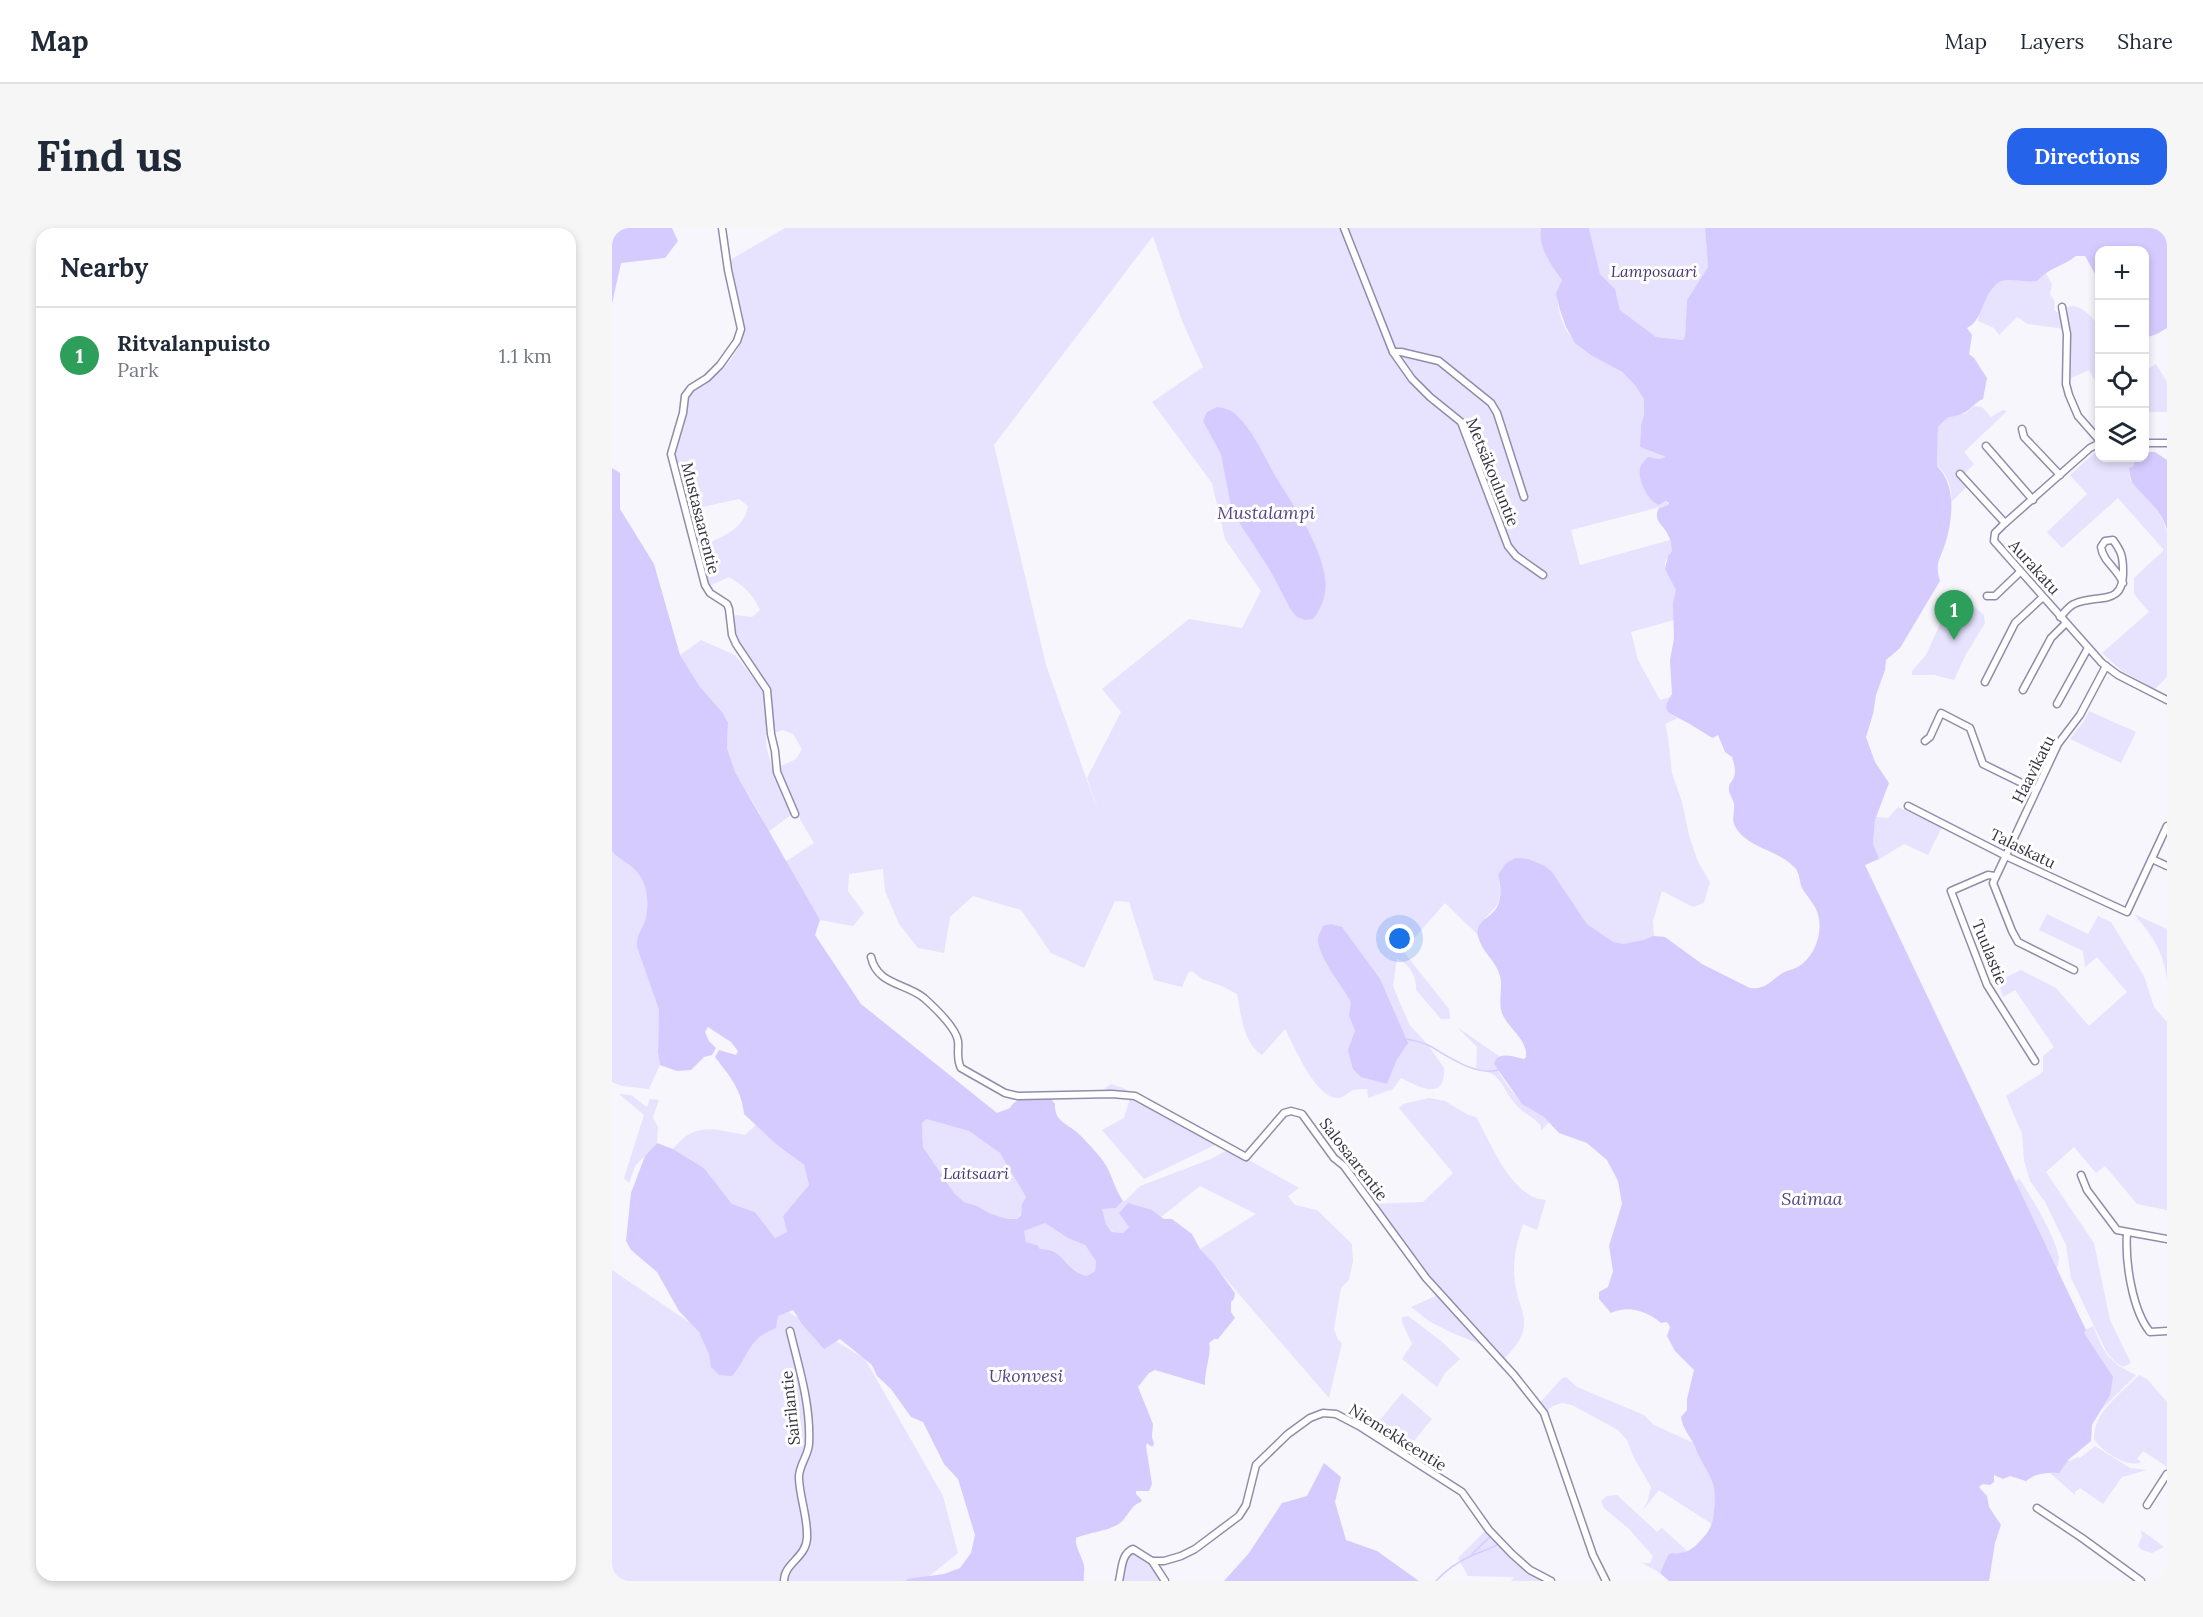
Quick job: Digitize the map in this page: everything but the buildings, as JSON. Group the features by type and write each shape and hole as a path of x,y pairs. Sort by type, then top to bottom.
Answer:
{"street":[{"name":"Mustasaarentie","path":"722,228 728,270 741,329 737,341 720,365 707,378 693,385 685,396 683,413 671,454 705,585 710,592 727,604 736,644 767,690 777,772 795,814"},
{"name":"Metsäkouluntie","path":"1344,228 1393,352 1418,385 1461,422 1508,546 1516,556 1544,575"},
{"path":"2062,307 2067,334 2066,384 2068,395 2078,416 2095,436"},
{"name":"Metsäkouluntie","path":"1393,352 1439,361 1491,403 1497,413 1524,497"},
{"path":"2022,429 2024,437 2061,476"},
{"path":"2149,443 2167,444"},
{"name":"Aurakatu","path":"2095,445 2005,523 1995,533 1994,541 2106,666 2130,682 2167,700"},
{"path":"1986,446 2033,500"},
{"path":"1960,474 2005,523"},
{"path":"2060,617 2073,604 2110,597 2119,591 2123,583 2123,553 2113,540 2105,541 2101,547 2102,556 2120,575 2123,583"},
{"path":"1987,596 1995,596 2020,572"},
{"path":"1985,682 2015,623 2043,597"},
{"path":"2023,690 2051,638 2066,623"},
{"path":"2057,704 2088,648"},
{"name":"Haavikatu","path":"1995,876 2058,744 2080,715 2106,666"},
{"path":"1925,741 1930,737 1941,713 1970,728 1983,764 2036,790"},
{"name":"Talaskatu","path":"1908,806 2006,856 2127,912 2152,859"},
{"path":"2167,826 2152,859 2167,866"},
{"name":"Tuulastie","path":"1995,876 1988,876 1951,891 1987,985 2035,1061"},
{"path":"1995,876 1993,883 2014,937 2024,945 2074,970"},
{"name":"Salosaarentie","path":"871,957 874,967 884,978 923,997 954,1030 958,1040 958,1060 961,1068 1005,1093 1018,1096 1112,1094 1135,1096 1246,1157 1284,1113 1292,1111 1302,1114 1334,1158 1344,1166 1426,1278 1514,1375 1544,1413 1593,1555 1606,1581"},
{"path":"2081,1175 2087,1190 2117,1230 2167,1239"},
{"path":"2127,1233 2126,1255 2137,1308 2150,1332 2167,1331"},
{"name":"Sairilantie","path":"784,1581 785,1571 803,1552 807,1538 806,1515 799,1477 802,1462 809,1448 809,1428 803,1378 790,1331"},
{"name":"Niemekkeentie","path":"1152,1562 1181,1556 1195,1549 1239,1516 1246,1505 1256,1465 1288,1434 1310,1418 1323,1413 1336,1414 1359,1426 1462,1492 1489,1530 1512,1554 1530,1570 1551,1581"},
{"path":"2147,1505 2167,1474"},
{"path":"2037,1508 2141,1581"},
{"path":"1119,1581 1124,1556 1133,1549 1152,1562 1165,1581"}],"green space":[{"path":"785,228 1541,228 1546,256 1562,280 1557,297 1561,319 1570,335 1581,346 1621,372 1633,383 1643,397 1645,405 1640,447 1666,457 1660,459 1648,457 1641,465 1640,476 1651,499 1659,505 1667,501 1668,505 1571,530 1580,565 1670,540 1672,551 1667,557 1665,567 1675,585 1674,620 1631,632 1638,660 1660,700 1670,697 1667,710 1678,718 1665,724 1672,773 1698,862 1710,882 1704,903 1693,907 1662,891 1653,921 1654,936 1666,940 1669,957 1676,959 1673,964 1660,962 1655,955 1647,961 1639,959 1637,955 1633,956 1628,967 1628,981 1616,980 1616,989 1610,991 1609,988 1606,989 1606,993 1600,998 1593,994 1587,997 1578,995 1574,987 1563,982 1556,973 1553,955 1559,937 1570,921 1577,915 1585,921 1552,872 1545,866 1528,860 1515,859 1505,864 1498,875 1500,897 1494,909 1485,919 1478,935 1445,903 1403,951 1449,1009 1450,1019 1441,1019 1416,990 1415,980 1409,967 1397,959 1393,986 1409,1024 1444,1068 1441,1085 1430,1089 1423,1088 1401,1078 1393,1089 1368,1098 1367,1089 1353,1090 1337,1098 1321,1089 1313,1080 1285,1029 1262,1055 1256,1050 1244,1028 1237,994 1202,979 1192,971 1188,973 1182,987 1154,980 1129,902 1115,901 1084,968 1051,953 1021,910 973,896 950,917 944,953 918,948 899,924 885,891 883,869 849,874 848,891 864,913 853,926 820,920 785,862 814,843 801,821 779,767 796,759 802,749 793,734 783,730 774,733 771,690 740,645 735,627 735,615 752,617 760,610 748,591 729,577 709,586 697,547 736,528 746,515 748,506 739,499 688,510 675,457 689,394 724,368 737,350 742,338 743,320 730,260","holes":["1153,236 1182,321 1203,367 1152,402 1212,483 1225,539 1261,591 1242,628 1189,619 1102,689 1121,712 1087,778 1100,817 1046,665 994,445"]},
{"name":"Lamposaari","path":"1589,228 1705,228 1708,267 1687,300 1683,340 1656,337 1620,310 1615,289 1600,275"},
{"path":"1977,228 2040,263 2052,284 2050,294 2055,302 2054,310 2061,315 2064,329 2028,324 2017,317 1999,335 1994,328 1978,321 1979,316 1976,314"},
{"path":"2072,306 2080,308 2095,322 2095,381 2089,370 2069,379 2069,333 2065,308"},
{"path":"2156,364 2167,382 2167,412 2149,412 2149,368"},
{"path":"1974,406 1982,407 1991,417 2003,410 2007,411 1964,452 1974,464 1963,475 1971,483 1951,502 1949,482 1937,465 1938,427 1949,416 1966,413"},
{"path":"2095,453 2095,462 2134,462 2134,466 2129,468 2130,480 2157,510 2164,524 2167,532 2167,677 2155,689 2122,671 2102,653 2149,612 2134,594 2134,578 2164,550 2118,498 2062,548 2047,532 2087,494 2070,475"},
{"path":"1950,602 1973,606 1984,615 1985,623 1965,656 1954,680 1934,675 1912,675 1912,671 1926,655"},
{"path":"701,640 735,655 763,690 767,713 766,746 774,774 791,815 768,832 735,772 727,748 728,721 700,687 680,655"},
{"path":"2089,711 2136,732 2121,763 2070,739"},
{"path":"1898,807 1942,827 1928,855 1904,844 1878,860 1873,845 1876,817 1888,818"},
{"path":"612,851 637,872 646,892 646,916 638,936 637,947 659,1010 660,1065 649,1089 622,1086 612,1082"},
{"path":"2047,914 2088,934 2098,916 2111,922 2144,976 2154,1007 2167,1022 2167,1210 2137,1204 2105,1166 2096,1173 2074,1147 2046,1172 2094,1243 2110,1320 2131,1363 2123,1367 2115,1362 2106,1351 2071,1278 2066,1245 2045,1202 2030,1181 2024,1160 2022,1134 2006,1096 2043,1072 2043,1056 2054,1047 2015,990 2003,997 1998,981 2021,970 2056,988 2089,1026 2127,992 2097,957 2085,967 2083,951 2039,930"},
{"path":"2134,914 2167,929 2167,980 2163,960 2156,944"},
{"path":"1457,1027 1499,1056 1494,1064 1510,1090 1525,1106 1549,1122 1541,1131 1541,1126 1516,1105 1497,1078 1476,1068 1477,1047"},
{"path":"1111,1084 1123,1088 1219,1143 1144,1179 1102,1130 1124,1118 1130,1098 1104,1089"},
{"path":"619,1094 631,1095 647,1107 650,1099 659,1100 653,1117 658,1127 657,1143 635,1166 629,1183 624,1178 644,1115"},
{"path":"1429,1098 1445,1101 1468,1115 1476,1117 1498,1159 1511,1178 1530,1195 1546,1200 1537,1230 1523,1224 1520,1233 1514,1275 1524,1325 1519,1341 1500,1364 1482,1345 1429,1321 1411,1307 1440,1294 1372,1204 1423,1202 1453,1173 1399,1108 1403,1104"},
{"name":"Laitsaari","path":"926,1119 969,1131 1000,1153 1026,1197 1017,1219 1007,1219 988,1213 964,1202 954,1193 923,1147 922,1124"},
{"path":"756,1125 804,1165 809,1185 783,1216 787,1232 775,1238 755,1212 732,1204 704,1168 673,1149 689,1134 697,1131 714,1129 745,1135"},
{"path":"1229,1149 1299,1188 1288,1196 1295,1205 1317,1210 1352,1244 1353,1261 1349,1280 1341,1288 1334,1329 1338,1340 1342,1343 1329,1398 1200,1249 1256,1214 1200,1186 1161,1217 1152,1210 1125,1220 1129,1227 1123,1233 1113,1232 1106,1224 1102,1209 1116,1208 1140,1186 1211,1159"},
{"path":"2019,1178 2053,1239 2059,1258 2056,1272 2085,1330 2093,1326 2108,1356 2119,1366 2136,1375 2099,1412 2013,1185"},
{"path":"1045,1223 1068,1238 1085,1245 1096,1261 1095,1271 1087,1276 1079,1273 1055,1252 1040,1249 1037,1245 1026,1242 1023,1231"},
{"path":"612,1270 717,1341 774,1303 865,1359 943,1496 958,1553 923,1581 612,1581"},
{"path":"1408,1316 1460,1359 1445,1373 1437,1387 1402,1359 1412,1344 1402,1322 1402,1317"},
{"path":"2139,1375 2147,1379 2167,1402 2167,1469 2143,1451 2137,1459 2141,1462 2136,1464 2123,1461 2109,1453 2094,1439 2095,1429 2103,1411"},
{"path":"1566,1377 1577,1387 1644,1415 1654,1425 1694,1443 1714,1482 1715,1500 1712,1524 1659,1490 1643,1510 1651,1487 1633,1456 1627,1440 1618,1430 1572,1405 1562,1403 1544,1413 1538,1405 1562,1378"},
{"path":"1402,1393 1432,1419 1403,1454 1370,1432"},
{"path":"2095,1446 2130,1468 2147,1470 2122,1477 2103,1504 2080,1488 2075,1495 2050,1473 2033,1475 2026,1481 2010,1475 2066,1457 2069,1461 2080,1458"},
{"path":"1617,1495 1657,1532 1662,1528 1687,1551 1668,1555 1660,1573 1642,1563 1650,1563 1653,1556 1629,1529 1604,1508 1601,1501 1607,1496"},
{"path":"1488,1528 1512,1555 1551,1581 1511,1581 1514,1577 1468,1576 1458,1558"},
{"path":"2141,1530 2164,1547 2152,1553 2142,1550 2138,1546 2142,1536"},
{"path":"1129,1550 1152,1561 1165,1581 1119,1581"}],"water":[{"path":"612,228 672,228 678,241 665,258 621,263 612,304"},
{"name":"Saimaa","path":"1541,228 1589,228 1600,274 1615,289 1620,310 1656,337 1683,340 1687,300 1708,267 1705,228 2167,228 2167,328 2157,334 2149,337 2149,246 2095,246 2095,274 2085,256 2076,256 2046,273 2037,281 1999,282 1993,287 1977,319 1967,328 1972,335 1969,354 1987,378 1983,399 1966,412 1948,418 1938,427 1937,466 1947,482 1951,502 1948,532 1938,565 1940,581 1900,648 1886,660 1866,737 1875,762 1889,783 1875,820 1873,844 1879,859 1865,865 2086,1330 2084,1333 2113,1377 2110,1395 2092,1425 2091,1441 2068,1460 2059,1473 2041,1474 2026,1481 2010,1476 2003,1479 1994,1475 1994,1482 1979,1487 1987,1496 1989,1507 2001,1525 1995,1543 1989,1581 1669,1581 1660,1573 1668,1555 1685,1552 1695,1546 1708,1532 1713,1518 1715,1494 1713,1482 1681,1417 1687,1410 1687,1399 1694,1370 1675,1351 1667,1336 1670,1327 1667,1322 1661,1323 1650,1315 1631,1309 1611,1313 1599,1299 1599,1292 1608,1287 1613,1271 1609,1246 1622,1204 1618,1181 1607,1160 1587,1143 1559,1133 1544,1117 1522,1104 1494,1064 1502,1056 1524,1059 1526,1051 1521,1039 1502,1013 1500,976 1480,942 1478,931 1481,923 1499,903 1498,875 1505,864 1515,858 1528,859 1545,866 1552,872 1587,924 1613,942 1623,944 1653,936 1665,937 1702,964 1750,988 1767,985 1784,972 1804,962 1810,956 1818,940 1819,923 1817,911 1802,888 1796,869 1788,861 1747,839 1735,826 1734,804 1729,789 1735,774 1734,765 1732,757 1725,752 1718,735 1713,738 1709,736 1666,709 1672,694 1670,660 1674,639 1673,603 1676,590 1665,569 1668,556 1672,551 1670,541 1658,520 1657,512 1659,508 1669,503 1666,501 1659,505 1651,499 1641,482 1640,470 1648,457 1660,459 1666,457 1640,447 1644,399 1635,385 1622,372 1591,355 1575,343 1566,327 1556,294 1562,280 1543,249"},
{"name":"Mustalampi","path":"1217,407 1232,412 1246,426 1303,521 1315,546 1326,585 1322,603 1313,619 1305,620 1297,617 1291,610 1231,506 1221,454 1203,421 1207,412"},
{"path":"2149,452 2155,452 2167,460 2167,530 2157,510 2132,482 2129,468 2134,466 2134,462 2149,462"},
{"name":"Ukonvesi","path":"612,468 620,473 620,509 654,564 680,655 700,687 728,722 727,748 735,772 820,920 815,935 861,1004 997,1113 1010,1108 1023,1098 1051,1099 1060,1119 1076,1131 1098,1154 1123,1201 1116,1208 1102,1209 1106,1224 1112,1232 1123,1233 1129,1227 1119,1213 1128,1203 1152,1210 1164,1219 1172,1219 1192,1234 1200,1249 1235,1293 1231,1302 1231,1312 1235,1318 1218,1339 1209,1343 1210,1352 1205,1385 1155,1370 1149,1373 1138,1387 1153,1424 1154,1444 1152,1447 1147,1443 1146,1446 1152,1484 1149,1491 1136,1491 1141,1502 1134,1506 1120,1523 1076,1538 1084,1566 1084,1581 906,1581 944,1574 960,1568 971,1553 975,1535 958,1479 944,1464 923,1422 911,1417 891,1389 877,1376 872,1365 840,1339 824,1349 793,1310 778,1316 776,1328 754,1342 732,1376 719,1375 711,1367 709,1354 699,1332 679,1311 657,1272 631,1250 626,1241 631,1193 645,1156 657,1143 673,1149 704,1168 732,1204 755,1212 775,1238 787,1232 783,1216 809,1185 804,1165 776,1144 744,1114 738,1090 715,1057 719,1050 736,1055 738,1051 731,1042 708,1027 705,1032 709,1041 716,1048 712,1055 704,1057 691,1070 677,1071 660,1065 659,1010 637,947 638,936 646,916 646,892 637,872 612,851","holes":["926,1119 969,1131 1000,1153 1026,1197 1022,1204 1021,1215 1017,1219 1007,1219 989,1213 964,1202 954,1193 923,1147 922,1124","1045,1223 1068,1238 1085,1245 1096,1261 1095,1271 1087,1276 1079,1273 1055,1252 1040,1249 1037,1245 1026,1242 1024,1231"]},
{"path":"1331,924 1342,927 1380,979 1408,1043 1396,1061 1387,1084 1361,1077 1353,1069 1348,1050 1355,1031 1349,1015 1351,1002 1326,962 1319,946 1318,937 1323,926"},
{"path":"1324,1463 1341,1477 1335,1502 1346,1540 1377,1551 1419,1581 1224,1581 1249,1553 1282,1503 1307,1496"}],"waterway":[{"path":"1407,1039 1427,1045 1472,1068 1498,1070"},
{"path":"1472,1554 1492,1535"},
{"path":"1436,1581 1468,1557 1500,1543"}],"ferry route":[{"path":"2162,228 2167,229"}],"place":[{"name":"Ritvalanpuisto","path":"1954,640"}]}
